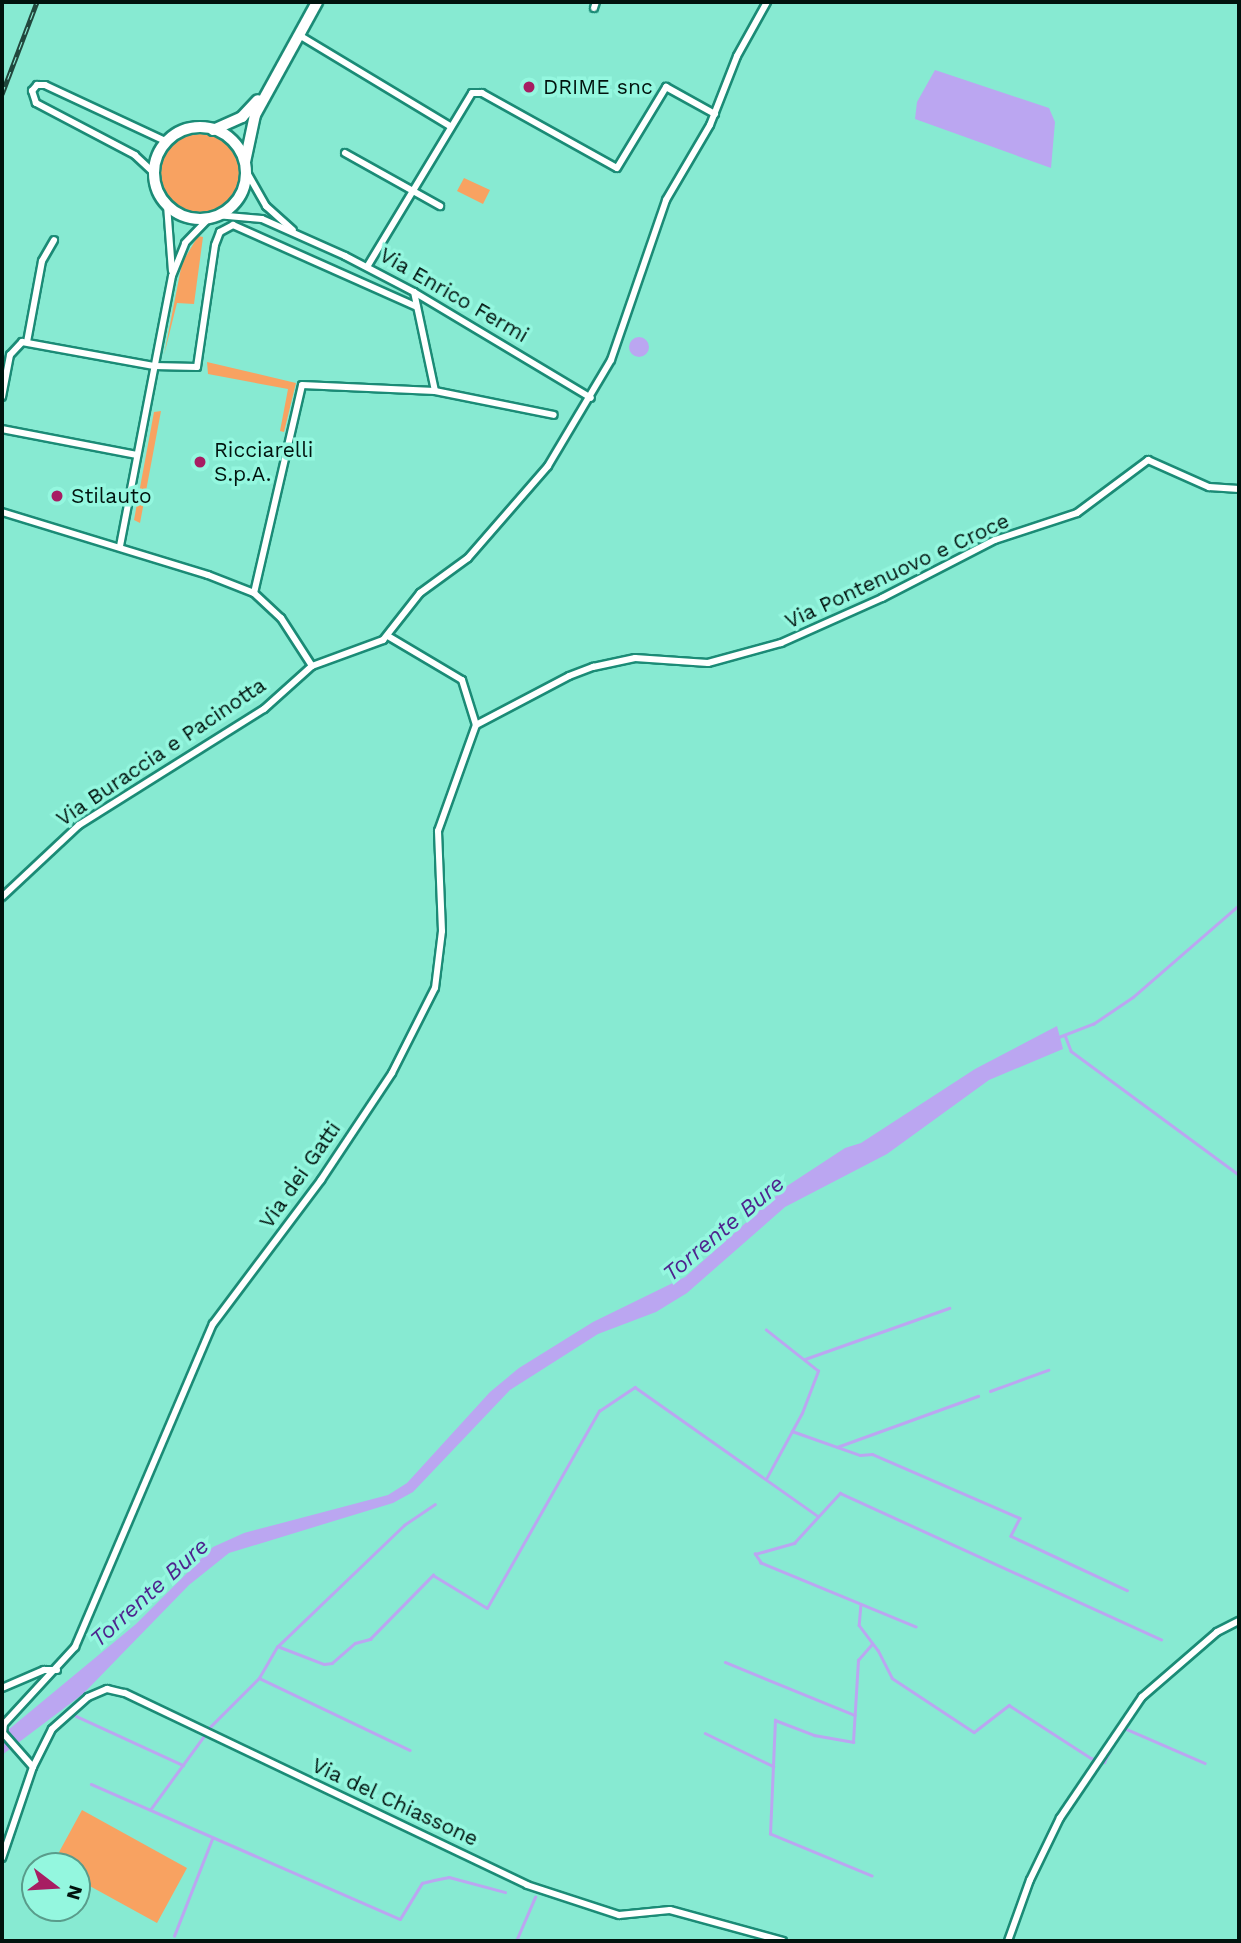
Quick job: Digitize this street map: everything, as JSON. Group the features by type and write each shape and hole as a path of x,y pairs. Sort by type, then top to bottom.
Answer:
{"street":[{"path":"120,547 172,276 185,243 238,197 255,115 317,2"},
{"path":"476,725 462,680 388,636 420,593 468,558 548,466 591,398 617,344 666,200 715,114 737,56 767,2"},
{"path":"298,34 450,126"},
{"path":"167,142 45,85 37,85 32,92 36,103 132,152 154,173 167,205 172,276"},
{"path":"367,267 469,95 479,92 617,168 666,87 715,114"},
{"path":"154,173 167,142 190,128 213,130 242,117 266,92"},
{"path":"213,130 235,145 266,206 295,232"},
{"path":"345,153 440,206"},
{"path":"167,205 187,217 256,217 295,232"},
{"path":"2,397 11,352 27,342 154,366 200,365 215,245 228,226 246,227 417,307"},
{"name":"Via Enrico Fermi","path":"295,232 415,292 591,398"},
{"path":"27,342 42,261 54,240"},
{"path":"415,292 435,391"},
{"path":"254,593 299,388 314,383 435,391 554,415"},
{"path":"3,427 137,456"},
{"name":"Via Pontenuovo e Croce","path":"476,725 569,676 593,667 635,658 708,663 781,643 883,598 995,540 1068,517 1148,460 1209,487 1239,489"},
{"path":"2,512 120,547 254,593 281,618 312,666"},
{"name":"Via Buraccia e Pacinotta","path":"2,897 79,825 264,709 312,666 388,636"},
{"name":"Via dei Gatti","path":"3,1733 5,1722 57,1670 79,1639 213,1324 321,1180 426,1012 435,988 442,930 438,831 476,725"},
{"path":"1008,1941 1030,1880 1060,1818 1134,1708 1217,1632 1239,1621"},
{"path":"2,1688 44,1670 57,1670"},
{"name":"Via del Chiassone","path":"2,1858 33,1767 52,1729 88,1697 107,1689 125,1693 527,1885 619,1915 670,1910 783,1941"},
{"path":"3,1733 33,1767"}],"shaded area":[{"path":"935,70 1049,108 1055,122 1051,168 915,119 917,102"},
{"path":"200,134 215,137 227,146 236,158 239,173 236,188 227,200 215,209 200,212 185,209 173,200 164,188 161,173 164,158 173,146 185,137"},
{"path":"464,178 490,190 483,204 457,191"},
{"path":"198,236 203,237 194,304 177,303 164,355 182,263"},
{"path":"639,337 646,340 649,347 646,354 639,357 632,354 629,347 632,340"},
{"path":"207,362 296,383 284,432 280,431 288,389 208,374"},
{"path":"161,411 140,523 134,520 154,412"},
{"path":"1057,1026 1063,1049 989,1080 887,1154 785,1207 687,1293 656,1312 598,1334 510,1390 413,1492 393,1503 229,1553 189,1585 83,1694 2,1755 2,1735 136,1624 213,1547 244,1533 388,1495 407,1483 490,1392 519,1368 593,1322 685,1277 787,1186 845,1148 861,1143 975,1069"},
{"path":"82,1810 187,1868 157,1923 91,1887 91,1852 59,1852"}],"waterway":[{"name":"Torrente Bure","path":"1056,1038 1093,1024 1133,997 1239,905"},
{"path":"1065,1035 1071,1051 1239,1175"},
{"path":"805,1359 949,1308"},
{"path":"766,1330 818,1371 802,1413 766,1479"},
{"path":"990,1391 1048,1370"},
{"path":"280,1647 324,1664 332,1663 355,1643 370,1639 433,1575 487,1608 599,1411 635,1387 818,1516"},
{"path":"837,1447 978,1396"},
{"path":"792,1431 860,1455 872,1454 1020,1518 1011,1536 1127,1590"},
{"path":"916,1627 761,1563 755,1554 794,1543 840,1493 1161,1639"},
{"path":"207,1730 259,1678 277,1647 404,1525 435,1504"},
{"path":"861,1604 859,1625 878,1650 892,1678 974,1732 1009,1705 1091,1758 1104,1762 1115,1741"},
{"path":"872,1644 858,1660 853,1742 814,1735 775,1720 770,1834 872,1876"},
{"path":"725,1662 855,1715"},
{"path":"259,1678 410,1750"},
{"path":"76,1716 183,1765"},
{"path":"1124,1728 1205,1763"},
{"path":"705,1733 773,1766"},
{"path":"150,1810 204,1736"},
{"path":"91,1784 400,1919 422,1883 449,1877 505,1892"},
{"path":"174,1936 212,1839"},
{"path":"516,1941 535,1897"}],"railway":[{"path":"2,94 37,2"}],"place":[{"name":"DRIME snc","path":"529,87"},
{"name":"Ricciarelli S.p.A.","path":"200,462"},
{"name":"Stilauto","path":"57,496"}]}
